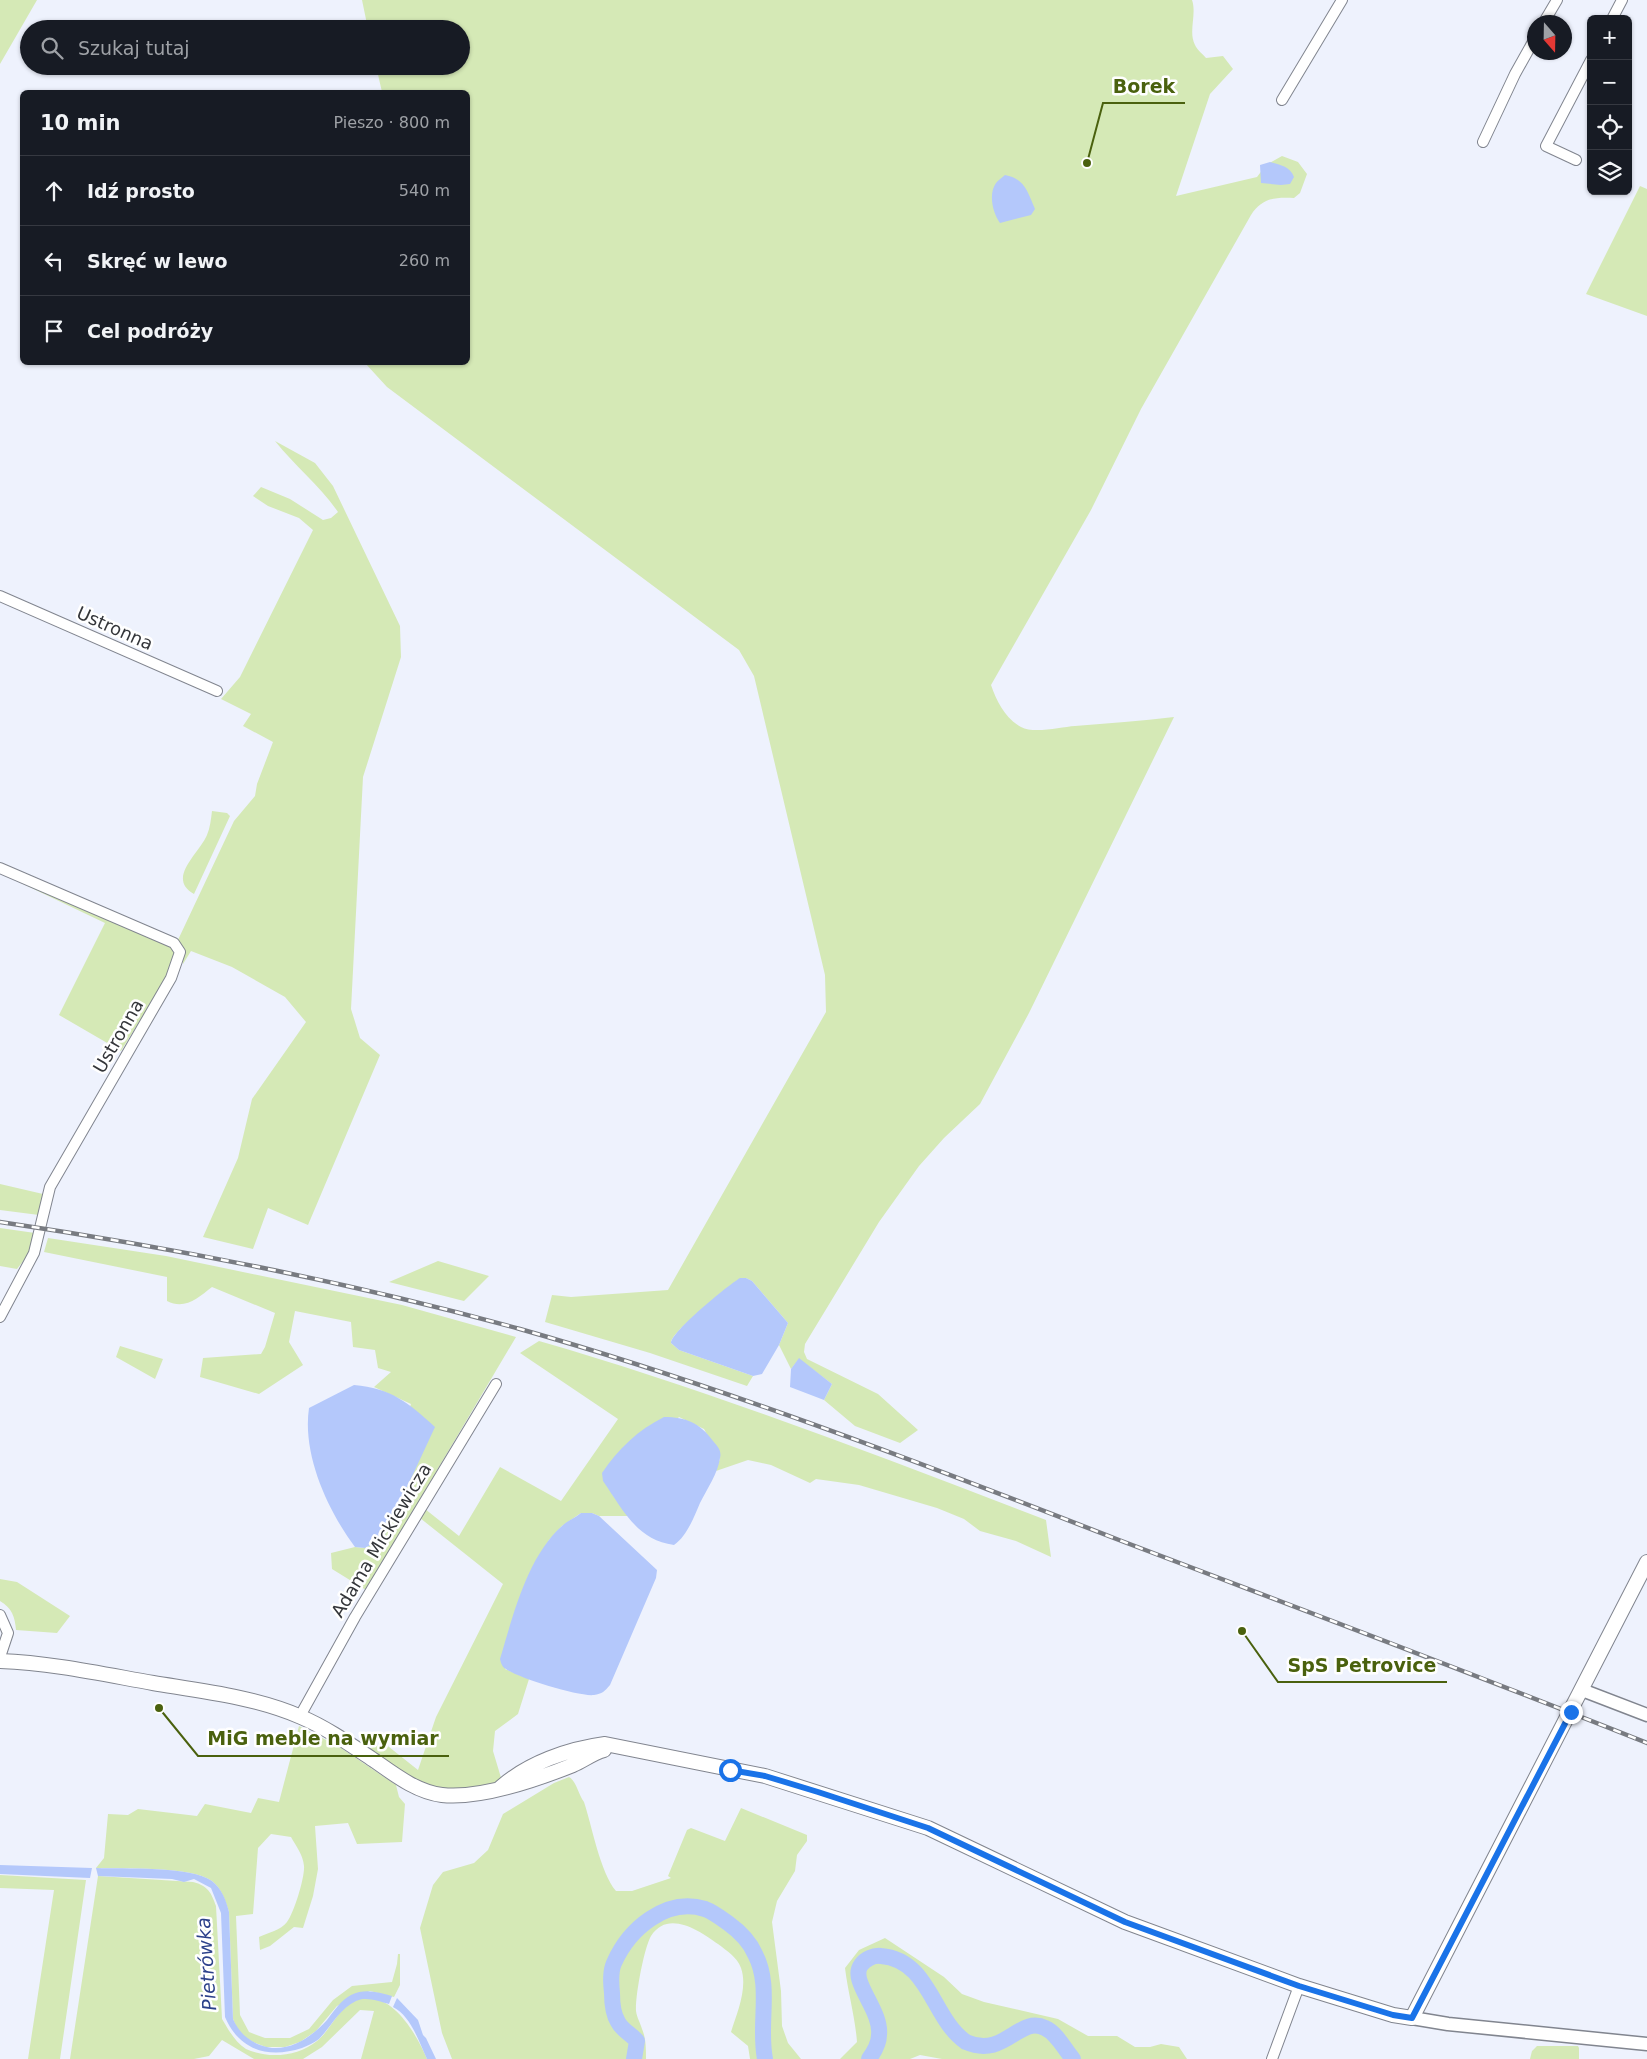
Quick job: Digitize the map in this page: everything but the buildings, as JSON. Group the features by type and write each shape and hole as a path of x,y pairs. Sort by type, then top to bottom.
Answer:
{"main road":[{"path":"0,1661 61,1666 201,1691 247,1700 300,1716 333,1732 404,1780 427,1791 440,1794 462,1795 500,1788 538,1763 587,1747 604,1744 765,1776 919,1825 972,1848 1125,1922 1299,1986 1393,2015 1412,2018 1647,1562"}],"street":[{"path":"1282,100 1342,0"},
{"path":"1548,15 1557,0"},
{"path":"1614,15 1622,0"},
{"path":"1483,142 1527,53"},
{"path":"1576,160 1546,146 1587,68"},
{"name":"Ustronna","path":"0,596 217,690"},
{"name":"Ustronna","path":"0,868 174,942 180,952 171,978 50,1186 34,1253 0,1317"},
{"name":"Adama Mickiewicza","path":"300,1716 355,1617 496,1384"},
{"path":"0,1615 8,1633 0,1661"},
{"path":"1582,1690 1647,1716"},
{"path":"1272,2059 1299,1986"},
{"path":"1412,2018 1448,2024 1647,2044"}],"green space":[{"path":"0,0 37,0 25,20 20,20 20,29 0,64"},
{"path":"362,0 1192,0 1194,11 1192,34 1196,47 1206,58 1223,56 1233,69 1210,94 1176,196 1257,177 1266,165 1282,156 1298,162 1307,174 1300,193 1294,198 1281,198 1264,202 1251,215 1141,409 1091,510 991,685 1006,714 1015,723 1026,729 1048,730 1174,717 1029,1013 980,1104 944,1138 919,1166 879,1222 805,1344 804,1352 807,1359 878,1394 918,1430 900,1443 855,1426 824,1400 832,1384 799,1359 791,1369 779,1345 788,1323 752,1281 746,1278 691,1319 681,1328 671,1343 679,1350 753,1376 747,1386 650,1353 545,1322 552,1295 571,1297 668,1290 826,1012 825,975 754,676 739,650 387,387 367,365 470,365 470,90 382,90 378,75 470,75 470,20 366,20"},
{"path":"1640,186 1647,189 1647,316 1586,294"},
{"path":"275,441 315,463 333,486 400,626 401,657 363,777 351,1009 360,1038 380,1055 308,1225 268,1208 253,1249 203,1237 238,1158 252,1099 306,1022 285,997 232,967 191,951 183,964 182,949 177,942 234,821 255,796 257,784 273,742 243,726 251,714 221,699 240,677 313,530 299,518 268,506 253,496 261,487 290,499 323,520 331,518 338,512"},
{"path":"212,811 227,813 230,816 194,894 186,888 183,881 184,873 207,835"},
{"path":"0,873 172,945 176,952 170,972 121,1051 59,1015 105,923"},
{"path":"0,1184 43,1194 39,1215 0,1210"},
{"path":"0,1228 35,1233 31,1251 17,1269 0,1266"},
{"path":"48,1238 166,1256 402,1305 516,1337 366,1590 332,1569 331,1553 355,1547 365,1548 411,1404 374,1387 391,1372 378,1368 375,1350 353,1347 351,1322 295,1311 289,1342 303,1365 259,1394 200,1377 203,1358 261,1354 265,1347 275,1313 212,1287 191,1302 180,1304 167,1301 167,1277 44,1252"},
{"path":"438,1261 489,1276 464,1301 389,1282"},
{"path":"539,1341 604,1360 731,1403 858,1448 1046,1520 1051,1557 1016,1541 980,1531 964,1519 937,1508 859,1485 816,1479 810,1483 771,1465 748,1460 716,1471 720,1458 704,1429 679,1417 612,1494 628,1516 599,1516 592,1513 581,1513 562,1526 549,1540 527,1579 505,1669 529,1679 518,1714 495,1731 493,1751 502,1781 465,1791 452,1792 426,1785 401,1772 368,1749 384,1743 418,1770 436,1717 503,1584 420,1518 425,1509 459,1536 500,1467 561,1501 618,1419 520,1353"},
{"path":"120,1346 163,1359 155,1379 116,1357"},
{"path":"0,1579 17,1582 70,1616 57,1633 16,1630 12,1613 0,1601"},
{"path":"299,1726 338,1746 396,1785 399,1797 405,1804 402,1842 357,1844 348,1823 315,1826 318,1869 313,1896 303,1928 294,1927 270,1946 260,1950 259,1937 281,1927 290,1917 304,1871 302,1858 291,1837 271,1834 258,1848 253,1914 236,1916 240,2015 249,2032 265,2038 290,2038 309,2029 333,2000 352,1986 392,1982 398,1954 400,1954 400,1985 394,1997 370,1991 337,2006 316,2031 300,2042 285,2047 266,2047 245,2037 237,2029 233,2019 229,1912 223,1895 215,1884 202,1876 189,1873 96,1868 104,1858 108,1814 128,1815 138,1809 197,1816 205,1804 251,1813 258,1798 279,1802"},
{"path":"569,1777 574,1782 584,1802 601,1861 610,1883 616,1891 632,1891 671,1878 668,1876 687,1830 691,1828 725,1841 741,1808 807,1835 807,1841 797,1855 795,1871 777,1901 772,1922 781,1991 782,2026 788,2043 801,2059 750,2059 748,2046 731,2032 739,2009 743,1984 743,1976 739,1964 734,1957 702,1933 675,1923 666,1924 658,1928 651,1936 640,1973 636,2011 644,2036 646,2059 452,2059 442,2033 420,1928 433,1885 443,1872 474,1863 488,1850 503,1814 554,1783"},
{"path":"0,1875 86,1880 60,2059 28,2059 54,1890 0,1888"},
{"path":"98,1876 193,1882 202,1885 208,1890 216,1906 222,2019 235,2039 246,2049 273,2055 282,2055 301,2050 317,2041 345,2007 357,2000 369,1998 381,2001 401,2016 417,2038 427,2059 361,2059 374,2011 360,2010 322,2047 303,2059 254,2059 222,2040 209,2056 194,2059 70,2059"},
{"path":"885,1938 944,1977 962,1994 984,2002 1058,2019 1088,2036 1117,2036 1135,2047 1150,2047 1161,2044 1179,2047 1187,2059 942,2059 920,2055 910,2059 840,2059 857,2042 845,1968 859,1950"},
{"path":"1537,2046 1578,2046 1579,2059 1530,2059 1532,2051"}],"water":[{"path":"1270,162 1290,170 1294,177 1290,184 1261,183 1260,165"},
{"path":"1005,175 1017,179 1021,183 1035,209 1031,215 1000,223 995,214 992,193 996,183"},
{"path":"740,1278 752,1281 788,1323 779,1345 762,1374 753,1376 679,1350 671,1343 680,1329 690,1319"},
{"path":"799,1358 832,1384 824,1400 790,1387 791,1369"},
{"path":"354,1385 379,1389 399,1398 435,1427 383,1539 365,1548 355,1547 335,1517 319,1482 309,1444 309,1408"},
{"path":"664,1417 679,1418 698,1425 720,1450 720,1458 712,1481 683,1537 674,1545 650,1537 632,1522 603,1481 602,1473 629,1441"},
{"path":"581,1513 592,1513 599,1516 657,1570 656,1578 610,1685 603,1692 594,1695 563,1690 523,1677 505,1668 500,1659 516,1606 530,1570 550,1539 562,1526"},
{"path":"0,1865 92,1868 90,1878 0,1874"},
{"path":"96,1868 189,1873 202,1876 215,1884 223,1895 229,1912 233,2019 244,2035 260,2045 269,2048 279,2048 305,2039 327,2020 344,2000 356,1993 372,1991 392,1996 389,2004 368,1999 350,2004 340,2013 319,2039 302,2048 278,2052 266,2052 256,2049 238,2037 225,2017 221,1913 211,1888 194,1879 184,1882 172,1879 98,1876"},
{"path":"397,1998 418,2020 423,2035 436,2059 427,2059 410,2023 393,2007"}],"waterway":[{"path":"634,2059 637,2041 620,2025 613,2008 611,1978 614,1963 629,1939 650,1919 663,1912 691,1906 705,1909 720,1917 740,1933 753,1949 763,1979 763,2046 765,2059"},
{"path":"869,2059 878,2042 879,2025 862,1988 858,1972 865,1961 878,1956 897,1960 910,1968 929,1992 945,2019 966,2042 980,2046 991,2045 1001,2042 1027,2027 1036,2026 1049,2030 1073,2059"}],"railway":[{"path":"0,1222 131,1243 326,1281 520,1329 672,1376 822,1427 1647,1743"}],"place":[{"name":"Borek","path":"1087,163"},
{"name":"SpS Petrovice","path":"1242,1631"},
{"name":"MiG meble na wymiar","path":"159,1708"}],"route":[{"path":"730,1770 765,1776 928,1828 1077,1901 1125,1922 1299,1986 1393,2015 1412,2018 1571,1712"}],"water label":[{"name":"Pietrówka","path":"206,1964"}]}
